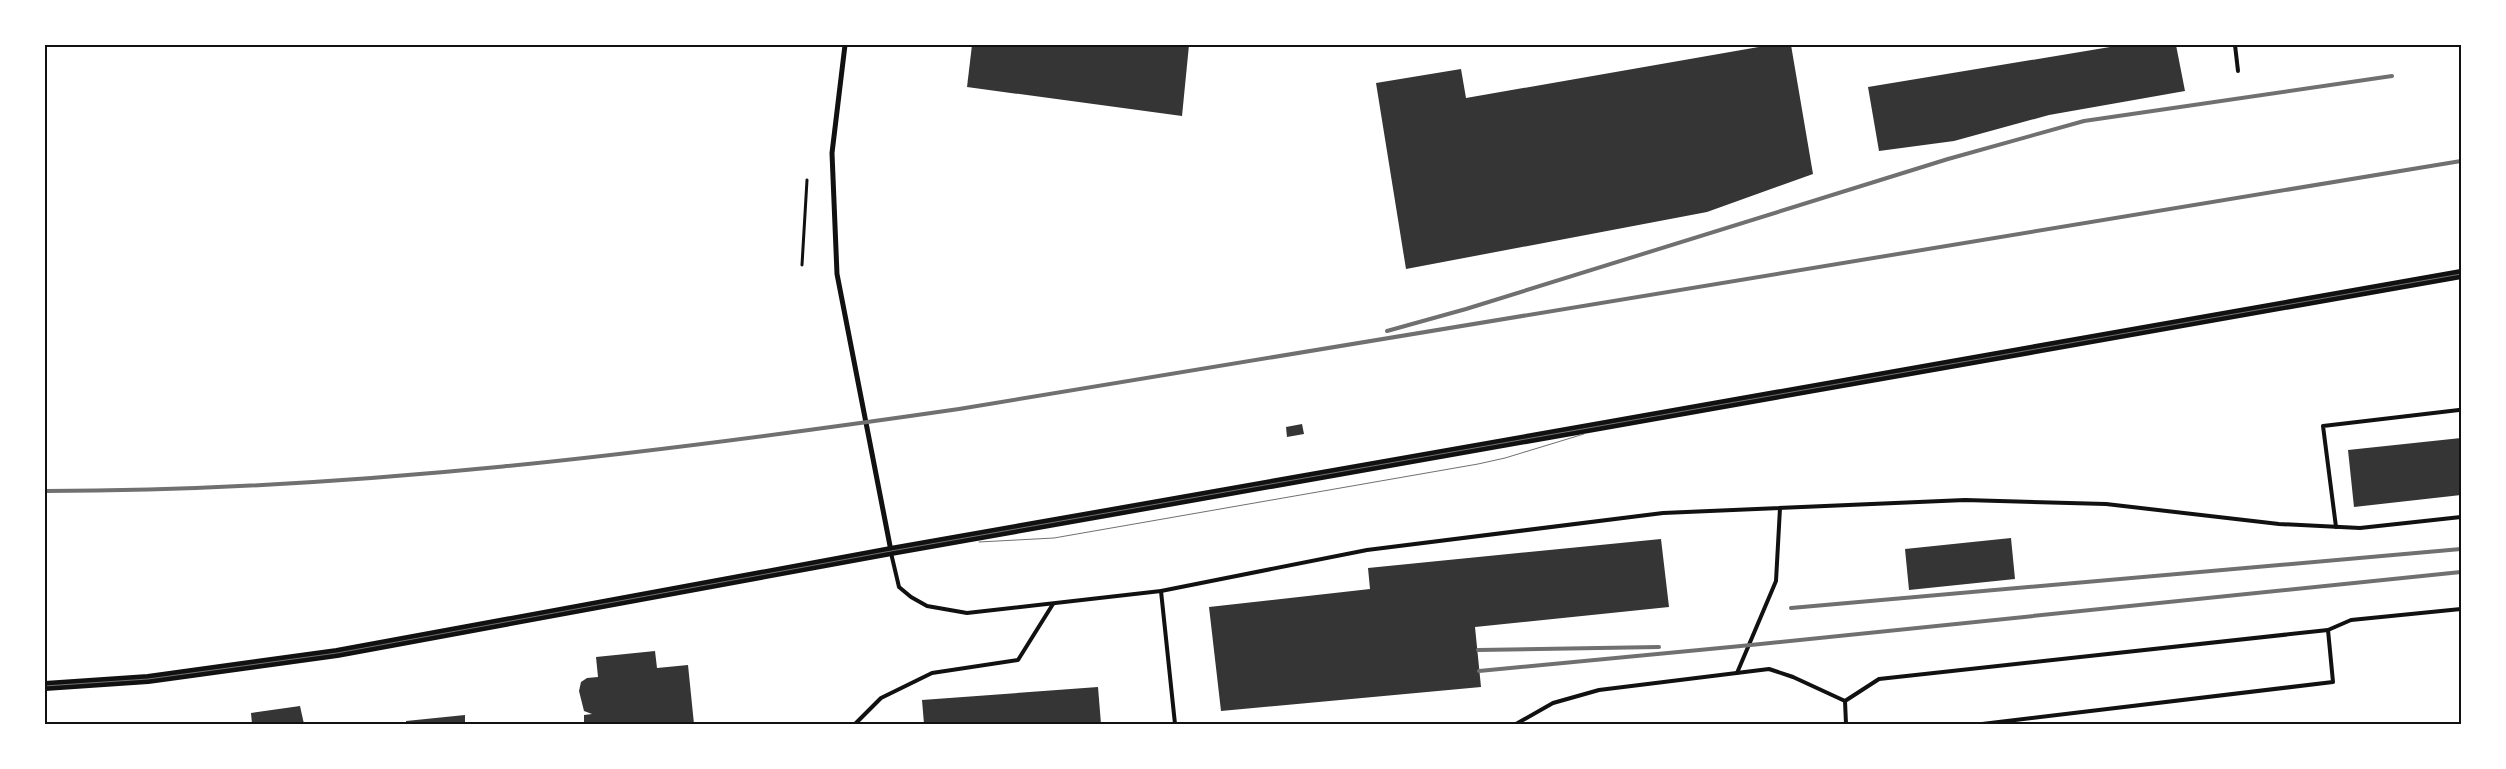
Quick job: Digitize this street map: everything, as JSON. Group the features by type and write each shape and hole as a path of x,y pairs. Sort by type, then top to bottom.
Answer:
{"main road":[{"path":"45,686 148,679 337,654 891,551 2461,274"}],"street":[{"path":"845,45 832,153 837,274 891,551"}],"lane":[{"path":"2234,45 2238,70"},
{"path":"2336,527 2323,426 2459,410"},
{"path":"891,551 899,587 911,598 927,606 966,613 1161,591 1367,550 1663,513 1965,500 2106,504 2279,524 2360,528 2461,517"},
{"path":"1737,673 1776,581 1780,508"},
{"path":"1161,591 1175,724"},
{"path":"855,724 881,698 932,673 1018,660 1054,604"},
{"path":"1844,702 1879,679 2328,630 2351,620 2461,609"},
{"path":"1982,724 2333,682 2328,630"},
{"path":"1516,724 1553,703 1600,690 1769,669 1793,677 1844,702"},
{"path":"1844,702 1846,724"}],"building":[{"path":"972,45 1189,45 1182,116 967,87"},
{"path":"1770,45 1791,45 1813,174 1707,212 1406,269 1376,83 1461,69 1466,98"},
{"path":"2122,45 2176,45 2185,91 2049,115 1954,141 1879,151 1868,87"},
{"path":"1302,424 1304,434 1287,437 1286,427"},
{"path":"2461,438 2461,495 2354,507 2348,450"},
{"path":"2011,538 2015,579 1909,590 1905,549"},
{"path":"1661,539 1669,607 1475,627 1481,687 1221,711 1209,607 1370,589 1368,568"},
{"path":"655,651 657,668 688,665 694,724 584,724 584,715 592,714 584,711 579,691 581,682 587,678 598,677 596,657"},
{"path":"1098,687 1101,724 924,724 922,700"},
{"path":"300,706 304,724 252,724 251,713"},
{"path":"465,715 465,724 406,724 406,721"}],"tram line":[{"path":"45,686 148,679 337,653 891,551 2461,274"},
{"path":"979,542 1054,538 1478,464 1505,458 1584,434"}],"railway":[{"path":"1387,331 1466,309 1948,159 2084,121 2392,76"},
{"path":"45,491 160,489 389,477 617,454 845,425 959,409 2461,161"},
{"path":"1791,608 2461,549"},
{"path":"1479,671 2461,572"},
{"path":"1478,650 1659,647"}]}
